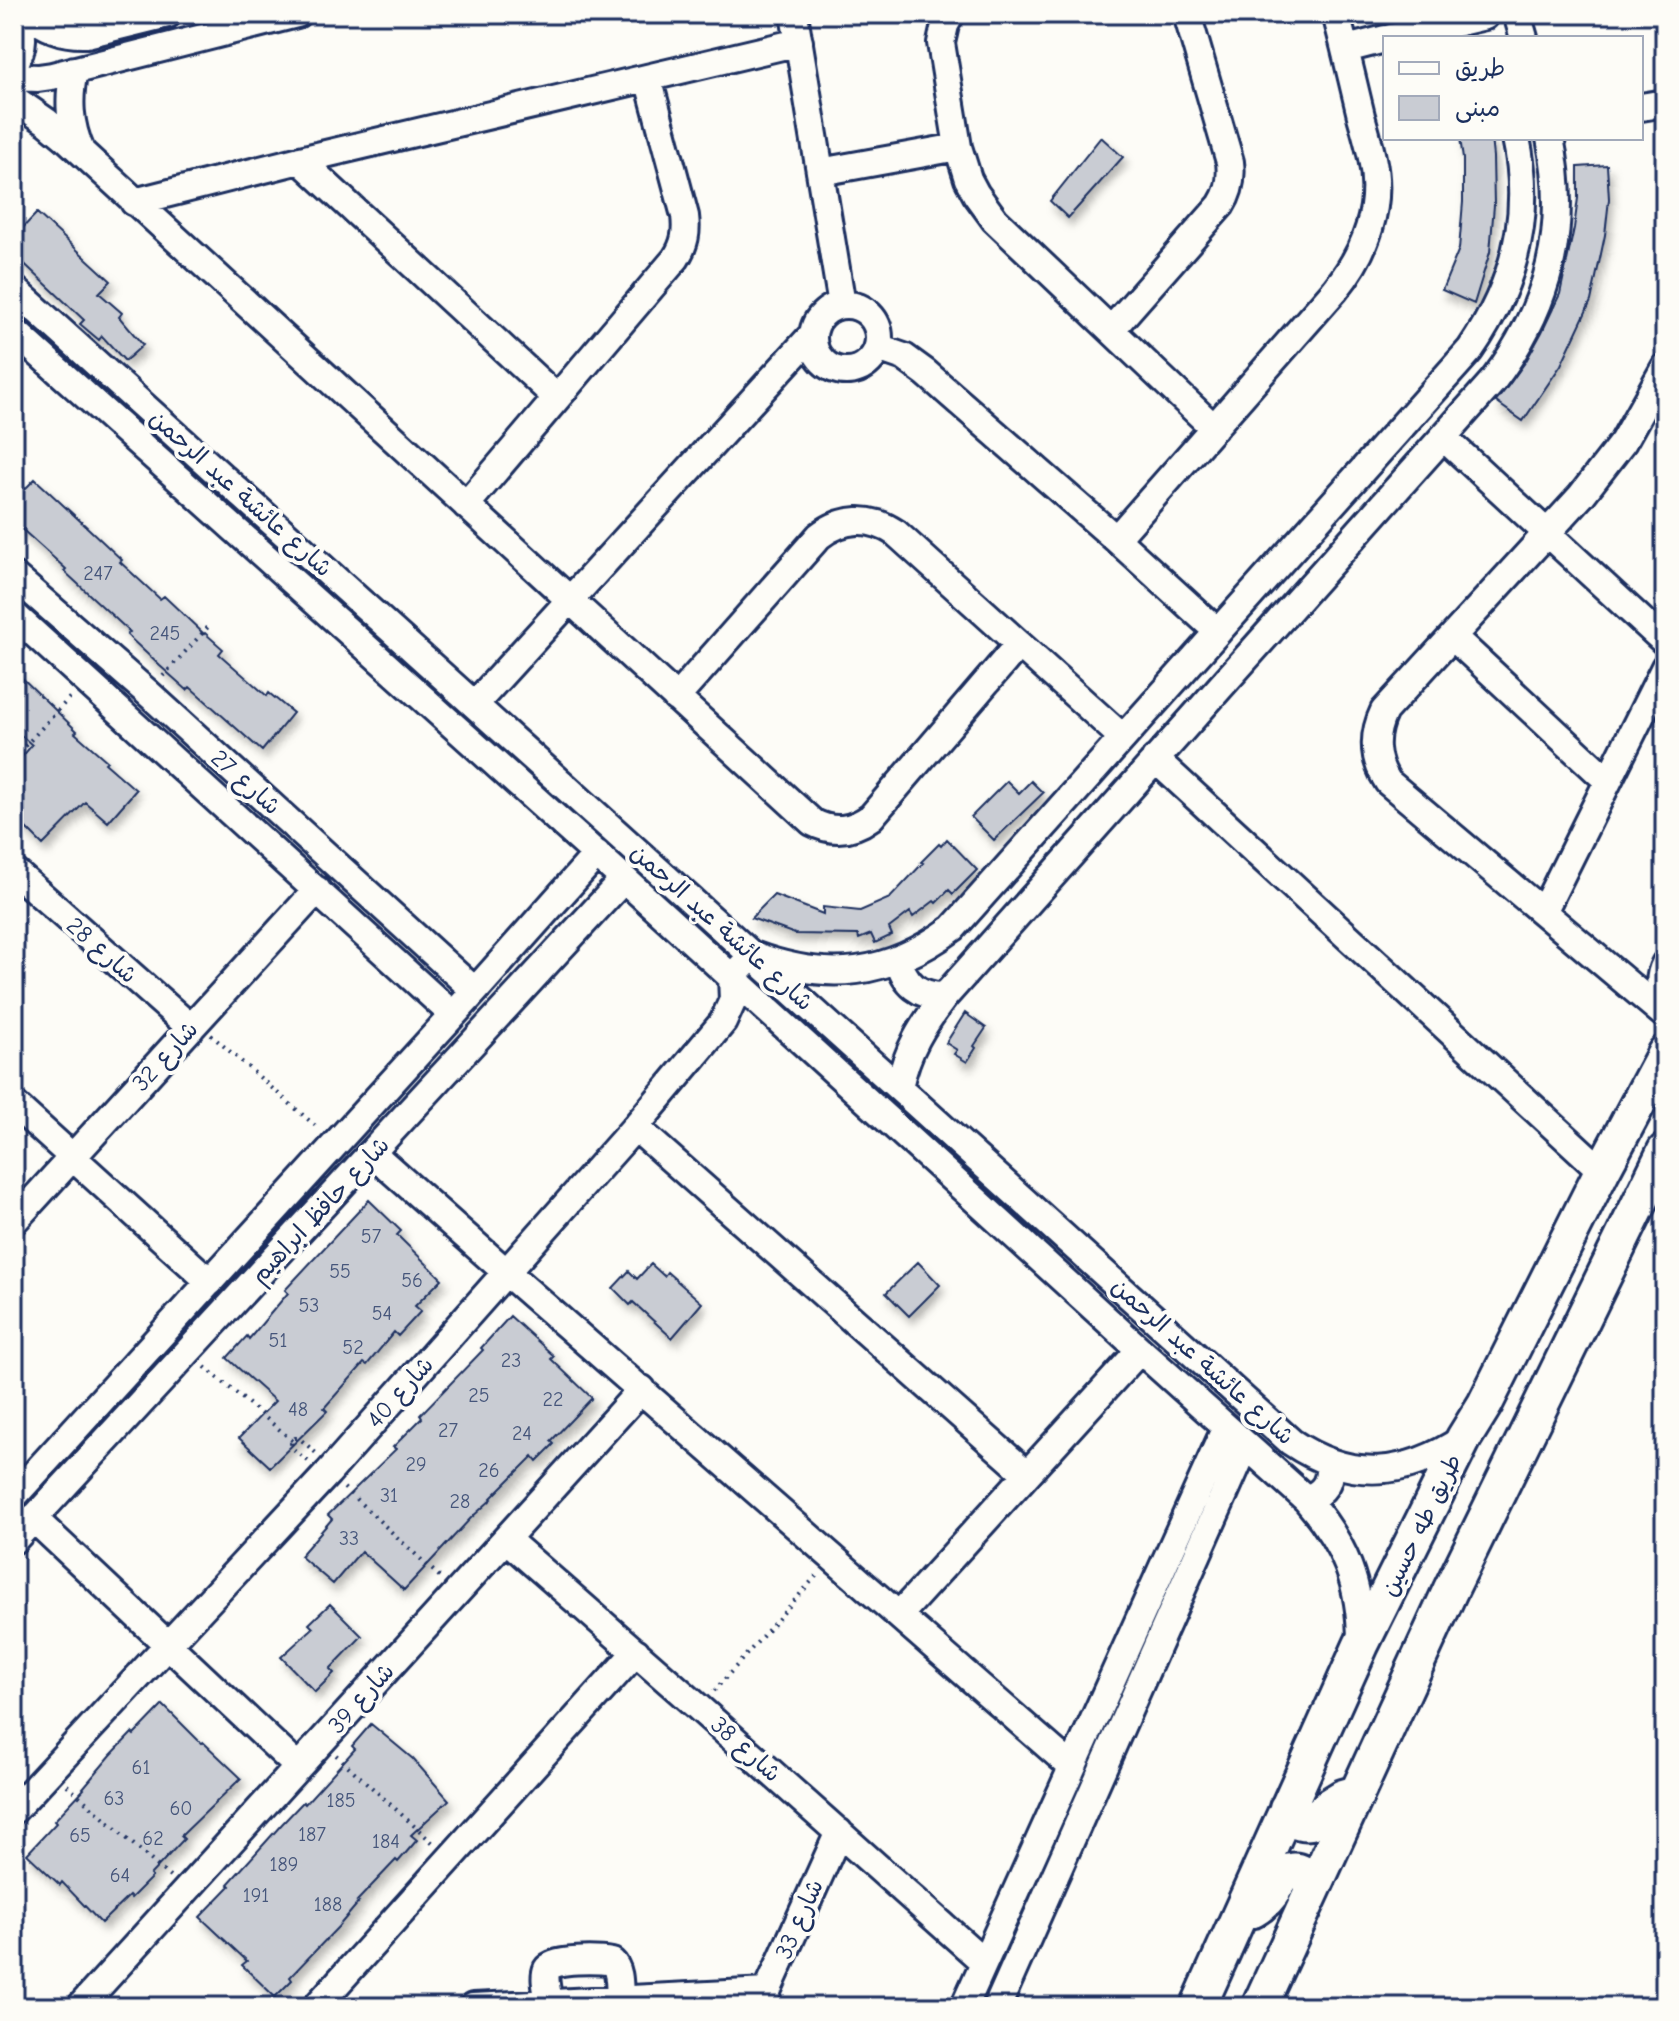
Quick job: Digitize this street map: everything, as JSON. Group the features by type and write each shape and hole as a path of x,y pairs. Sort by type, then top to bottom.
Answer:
{"main road":[{"name":"طريق طه حسين","path":"1198,2007 1361,1645 1464,1438 1506,1364 1665,1053"},
{"path":"1259,2007 1450,1591 1665,1151"},
{"path":"1558,1259 1559,1274 1568,1281 1574,1281 1580,1279 1597,1259 1615,1252"},
{"path":"1506,1364 1539,1332 1546,1330 1553,1330 1564,1337 1568,1350"},
{"path":"1287,1808 1298,1822 1311,1822 1330,1805 1357,1793"},
{"path":"1239,1917 1258,1907 1288,1872 1308,1876 1313,1889"}],"street":[{"path":"14,64 23,43 18,14"},
{"path":"29,14 49,28 74,35 168,14"},
{"path":"14,77 38,78 74,70 235,22 297,14"},
{"path":"794,14 842,305"},
{"path":"951,14 941,43 958,147 968,179 980,201 995,220 1214,428"},
{"path":"1111,330 1221,205 1231,183 1230,162 1187,14"},
{"path":"1116,539 1348,274 1366,239 1372,220 1375,179 1336,14"},
{"path":"1517,14 1523,36"},
{"path":"1404,36 1487,23"},
{"path":"1346,49 1383,40"},
{"path":"134,202 799,42"},
{"path":"74,70 70,113 82,154"},
{"path":"466,505 676,258 685,239 685,216 648,78"},
{"path":"14,99 47,122 812,822 829,829 847,829 871,817 1019,644"},
{"path":"1643,107 1665,103"},
{"path":"732,977 753,955 817,971 859,970 899,960 953,928 1470,350 1493,313 1510,273 1520,230 1522,186 1516,140"},
{"path":"899,1087 903,1068 918,1033 945,996 1493,381 1508,360 1534,315 1555,241 1555,164 1550,140"},
{"path":"820,172 958,147"},
{"path":"300,160 557,398"},
{"name":"شارع عائشة عبد الرحمن","path":"14,289 1291,1442 1328,1462 1375,1470 1422,1462 1464,1438"},
{"path":"475,704 813,334 818,320 828,310 855,305 867,311 876,322 880,335 872,361 860,369 846,372 833,369 821,361 814,348 813,334"},
{"name":"شارع عائشة عبد الرحمن","path":"14,331 597,854 1306,1499 1324,1519 1350,1566 1361,1618 1361,1645"},
{"path":"878,348 915,364 1218,632"},
{"path":"1665,367 1623,442 1581,496 1384,711 1375,734 1377,759 1388,782 1665,1015"},
{"path":"1443,437 1665,642"},
{"path":"676,698 819,536 836,525 868,521 896,533 1123,738"},
{"path":"1294,546 1322,572"},
{"name":"شارع 27","path":"14,576 148,693 475,991"},
{"name":"شارع 27","path":"14,615 453,1015"},
{"path":"360,641 380,618"},
{"path":"1453,637 1608,781"},
{"path":"1543,912 1665,667"},
{"path":"1155,759 1602,1171"},
{"path":"1091,774 1117,801"},
{"name":"شارع حافظ ابراهيم","path":"14,1496 597,854"},
{"name":"شارع 28","path":"14,871 194,1025"},
{"name":"شارع حافظ ابراهيم","path":"14,1540 624,879"},
{"name":"شارع 32","path":"14,1221 317,890"},
{"path":"899,960 911,985 926,994 945,996"},
{"path":"1665,964 1659,983 1665,1003"},
{"name":"شارع 40","path":"14,1810 328,1472 635,1127 723,1022 733,1000 732,977"},
{"path":"14,1104 210,1282"},
{"path":"635,1127 1027,1474"},
{"path":"936,1164 956,1138"},
{"path":"372,1153 1072,1767"},
{"path":"899,1615 1140,1350"},
{"name":"شارع 39","path":"80,2007 642,1389"},
{"name":"شارع عائشة عبد الرحمن","path":"964,2007 1226,1427"},
{"name":"شارع عائشة عبد الرحمن","path":"997,2007 1246,1445"},
{"path":"1306,1499 1324,1488 1329,1476 1328,1462"},
{"path":"33,1518 298,1767"},
{"name":"شارع 38","path":"506,1539 984,1962"},
{"path":"316,2007 636,1652"},
{"name":"شارع 33","path":"763,2000 839,1832"},
{"path":"549,2003 547,1969 557,1962 612,1962 617,1966 620,1999"},
{"path":"473,2007 620,1999 763,2000"}],"path":[{"path":"148,693 208,627"},
{"path":"14,758 86,679"},
{"path":"194,1025 335,1144"},
{"path":"188,1352 293,1441"},
{"path":"328,1472 292,1448 293,1441 298,1437 328,1472 457,1593"},
{"path":"699,1708 833,1557"},
{"path":"321,1741 450,1859"},
{"path":"51,1770 185,1891"}],"building":[{"path":"1101,137 1123,157 1068,218 1050,201"},
{"path":"1460,140 1491,140 1494,205 1490,252 1474,304 1442,290 1459,249 1463,159"},
{"path":"1607,165 1609,199 1605,235 1591,301 1561,365 1523,421 1496,402 1526,361 1560,294 1574,228 1578,167"},
{"path":"37,213 111,281 99,293 122,313 119,317 143,345 125,361 102,336 99,340 80,324 84,320 14,254 14,237"},
{"path":"35,479 160,599 164,596 223,649 219,654 267,696 269,693 293,713 262,751 190,687 187,690 160,666 127,635 130,632 14,522 14,500"},
{"path":"14,670 107,761 105,763 136,790 108,822 85,802 43,845 14,816 14,766 32,745 14,729"},
{"path":"1007,781 1019,793 1031,781 1043,793 994,840 971,817"},
{"path":"947,839 977,870 953,894 949,890 936,903 934,901 913,917 910,912 889,928 892,935 875,943 871,934 859,939 858,935 795,934 751,918 774,895 823,914 823,907 860,911 890,898 921,862"},
{"path":"965,1013 986,1028 967,1062 954,1054 957,1050 946,1043"},
{"path":"369,1200 401,1231 397,1235 442,1279 415,1306 421,1311 398,1336 394,1332 367,1365 364,1363 324,1408 327,1411 270,1467 239,1438 275,1401 227,1358 247,1336 249,1339 288,1293 285,1290"},
{"path":"918,1262 940,1285 909,1316 886,1293"},
{"path":"651,1264 664,1276 667,1272 702,1303 672,1338 613,1288 629,1271 637,1279"},
{"path":"510,1316 554,1356 551,1359 592,1398 551,1441 554,1444 537,1461 533,1456 404,1590 361,1551 333,1584 300,1556 332,1519 328,1515 396,1449 393,1447 422,1418 420,1415 483,1350 481,1348"},
{"path":"330,1604 362,1636 330,1669 334,1673 315,1692 281,1657 313,1628 309,1624"},
{"path":"163,1705 241,1778 181,1836 184,1839 150,1875 152,1877 101,1923 62,1882 60,1885 27,1854 111,1755"},
{"path":"371,1724 413,1759 449,1800 411,1835 417,1840 357,1901 338,1927 275,1997 242,1965 247,1961 200,1917 282,1824 303,1802 305,1804 355,1749 352,1746"}]}
